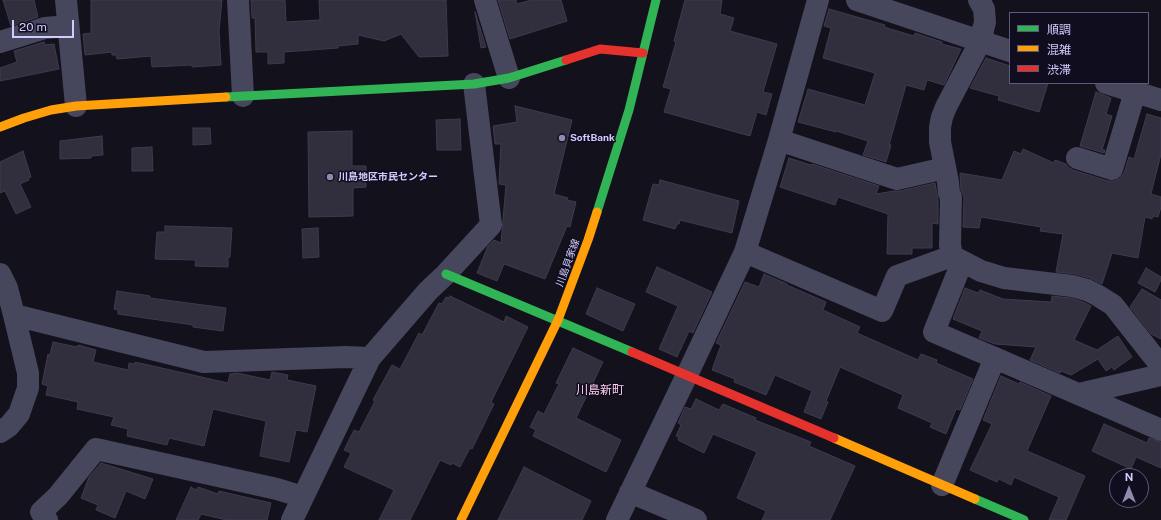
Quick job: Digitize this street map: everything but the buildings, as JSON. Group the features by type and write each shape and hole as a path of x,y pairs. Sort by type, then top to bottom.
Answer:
{"street":[{"path":"66,0 76,106"},
{"path":"238,0 243,96"},
{"path":"486,0 509,78"},
{"name":"川島貝家線","path":"462,520 558,320 588,240 629,110 656,0"},
{"path":"616,520 745,252 779,140 818,0"},
{"path":"857,0 1009,51"},
{"path":"979,0 984,9 985,22 980,42 942,117 940,127 940,142 951,198 950,245 957,259 981,272 1004,278 1072,286 1087,290 1113,304 1161,366"},
{"path":"0,42 45,28 68,26"},
{"path":"0,127 51,110 76,106 474,84 509,78 600,50 643,53"},
{"path":"292,520 370,358 428,291 446,274 491,225 474,84"},
{"path":"1109,84 1161,100"},
{"path":"1077,158 1112,169 1135,92"},
{"path":"779,140 897,179 945,168"},
{"path":"745,252 882,311 896,276 957,259"},
{"path":"957,259 934,332 1161,430"},
{"path":"0,274 7,288 28,373 28,388 19,414 9,426 0,432"},
{"path":"446,274 558,320 1024,520"},
{"path":"14,315 204,362 346,357 370,358"},
{"path":"942,484 995,358"},
{"path":"1079,394 1161,375"},
{"path":"47,520 41,512 58,496 96,449 277,489 303,497"},
{"path":"630,492 696,520"}],"traffic: fast":[{"path":"597,212 629,110 656,0"},
{"path":"226,97 474,84 509,78 566,60"},
{"path":"446,274 632,352"},
{"path":"975,499 1024,520"}],"traffic: slow":[{"path":"0,127 51,110 76,106 226,97"},
{"path":"461,520 558,320 597,212"},
{"path":"834,438 975,499"}],"traffic: jam":[{"path":"566,60 600,49 643,53"},
{"path":"632,352 834,438"}],"place":[{"name":"SoftBank","path":"562,138"},
{"name":"川島地区市民センター","path":"330,177"}],"district":[{"name":"川島新町","path":"600,390"}]}
